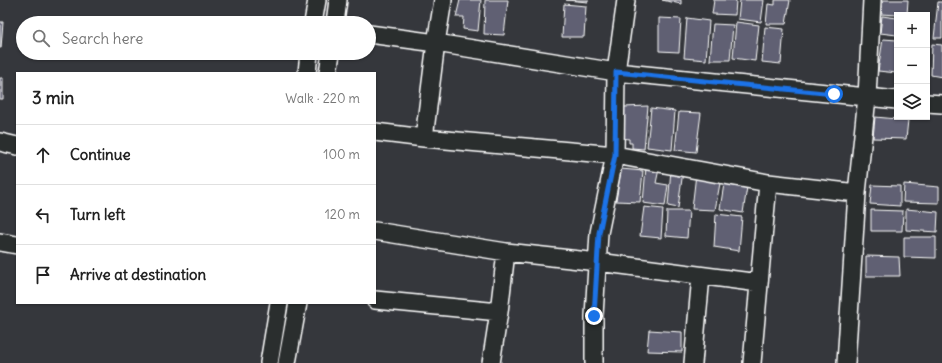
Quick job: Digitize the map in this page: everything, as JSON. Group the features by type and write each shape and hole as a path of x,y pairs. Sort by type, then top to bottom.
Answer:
{"street":[{"path":"314,16 317,0"},
{"path":"336,16 338,0"},
{"path":"424,138 443,0"},
{"path":"594,363 594,316 599,233 615,155 616,72 626,0"},
{"path":"846,363 857,193 867,97 872,0"},
{"path":"376,35 616,72 894,100"},
{"path":"307,72 308,60"},
{"path":"328,72 330,60"},
{"path":"930,103 942,104"},
{"path":"376,132 424,138 615,155 768,183 857,193"},
{"path":"0,142 16,146"},
{"path":"752,363 768,183"},
{"path":"376,231 506,252 598,262 759,283"},
{"path":"0,242 16,245"},
{"path":"491,363 506,252"},
{"path":"693,363 701,276"},
{"path":"376,300 499,312"},
{"path":"269,363 279,304"},
{"path":"287,363 294,304"}],"building":[{"path":"460,0 481,0 478,31 463,29 464,17 456,17"},
{"path":"485,0 508,0 504,35 484,34"},
{"path":"566,0 588,0 588,2"},
{"path":"662,0 681,0 681,4"},
{"path":"714,0 736,0 735,15 712,14"},
{"path":"740,0 764,0 761,22 738,19"},
{"path":"775,0 790,0 786,24 766,24 768,4 775,5"},
{"path":"883,0 908,0 907,12 894,12 894,15 881,14"},
{"path":"938,2 942,2 942,38 934,38"},
{"path":"564,4 586,6 584,37 562,37"},
{"path":"882,16 894,18 894,35 880,33"},
{"path":"659,18 681,19 679,52 659,51"},
{"path":"687,18 709,21 706,60 684,58"},
{"path":"0,22 3,22 1,48 0,48"},
{"path":"736,22 759,25 755,61 733,58"},
{"path":"713,24 733,25 730,60 710,60"},
{"path":"765,27 784,29 781,64 762,62"},
{"path":"883,39 894,40 894,73 878,71"},
{"path":"932,44 942,45 942,77 931,75"},
{"path":"0,78 3,78 3,99 0,99"},
{"path":"648,106 644,149 632,148 632,143 629,143 629,139 621,138 624,107"},
{"path":"651,108 675,111 672,150 647,147"},
{"path":"679,112 701,113 696,152 675,150"},
{"path":"875,117 894,119 894,120 908,120 906,139 873,138"},
{"path":"646,167 659,169 656,183 668,185 665,206 643,203"},
{"path":"621,169 643,171 640,202 616,201"},
{"path":"671,169 683,171 678,208 668,206"},
{"path":"696,174 721,178 715,210 692,209"},
{"path":"724,184 747,187 743,213 720,209"},
{"path":"904,184 939,187 939,203 903,202"},
{"path":"872,185 900,186 900,206 870,204"},
{"path":"644,207 663,209 661,238 640,236"},
{"path":"906,209 938,212 937,232 906,230"},
{"path":"871,210 903,211 902,231 871,231"},
{"path":"667,211 689,211 687,238 666,236"},
{"path":"716,214 742,217 739,251 714,247"},
{"path":"904,237 936,237 936,258 904,257"},
{"path":"866,256 899,257 900,276 866,276"},
{"path":"649,330 682,332 682,352 647,351"}],"route":[{"path":"594,316 599,233 615,155 616,72 834,94"}]}
